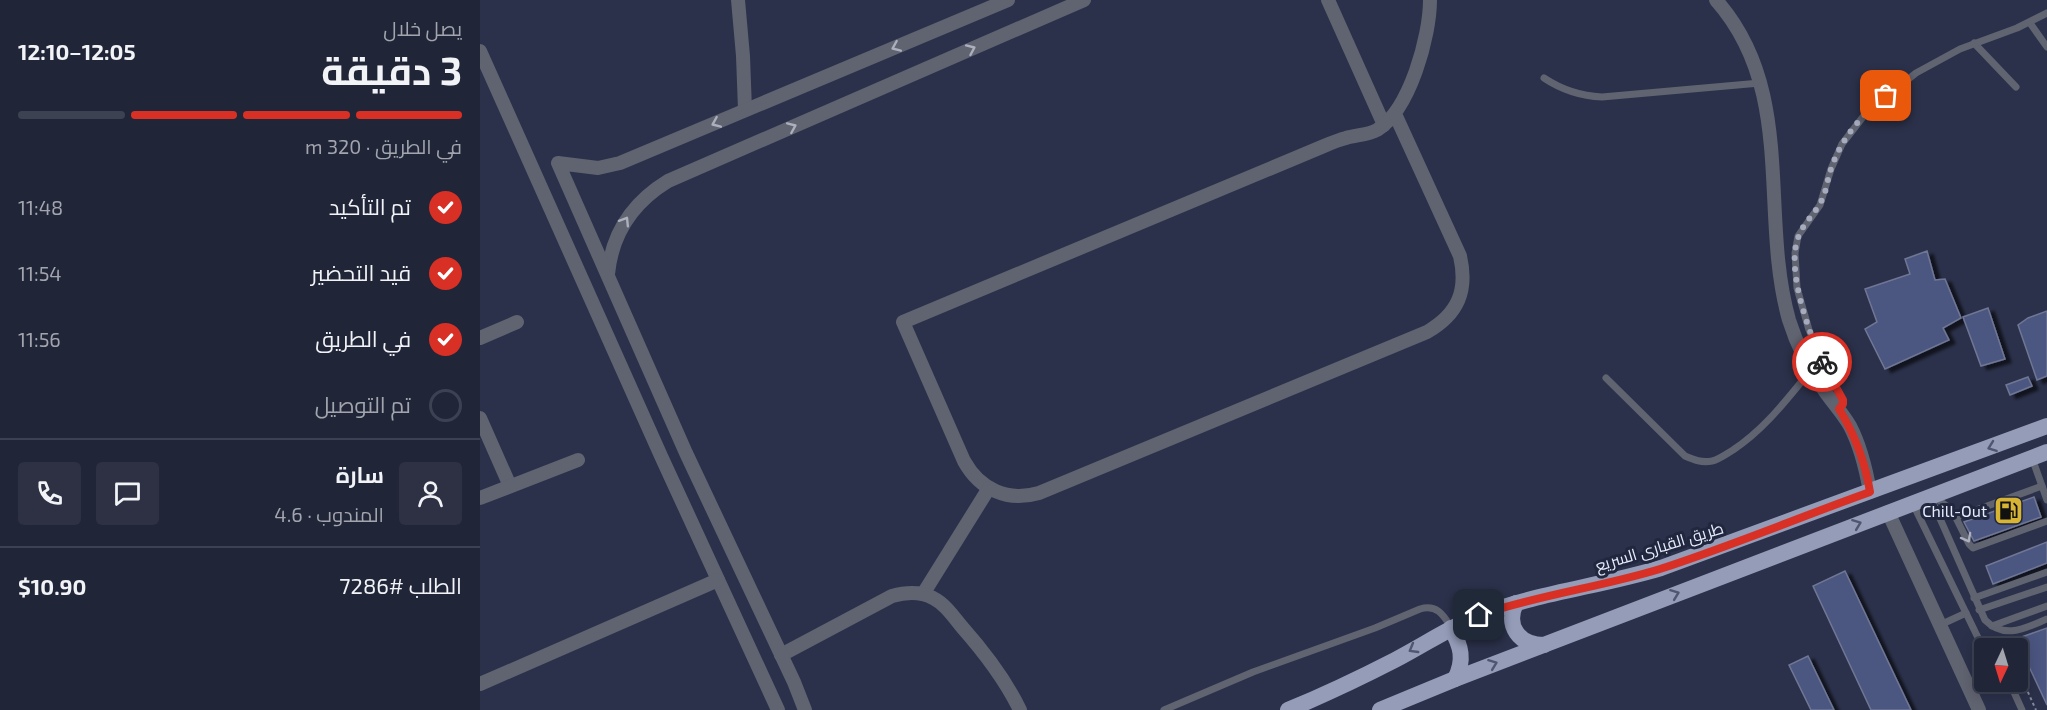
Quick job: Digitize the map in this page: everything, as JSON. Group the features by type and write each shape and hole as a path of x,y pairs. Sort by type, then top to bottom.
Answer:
{"highway":[{"name":"طريق القبارى السريع","path":"1288,710 1365,675 1451,628 1516,603 1622,580 1661,568 2047,426"},
{"path":"1380,710 1455,679 2040,455"},
{"path":"1516,603 1511,620 1518,637 1534,645 1544,645"},
{"path":"1451,628 1459,641 1462,657 1455,679"}],"street":[{"path":"738,0 745,110"},
{"path":"805,710 686,453 558,163 586,168 609,166 1008,0"},
{"path":"608,276 614,243 620,228 640,201 668,181 1084,0"},
{"path":"1328,0 1384,125"},
{"path":"1395,114 1460,256 1463,286 1459,300 1451,314 1440,324 1427,332 1040,493 1008,495 989,489 972,474 964,461 903,322 1324,146 1368,134 1384,125 1395,114 1425,45 1430,0"},
{"path":"1716,0 1742,38 1760,83 1771,130 1779,272 1790,323 1811,370 1839,409 1858,443 1870,492"},
{"path":"480,51 778,710"},
{"path":"480,338 517,322"},
{"path":"480,418 510,486"},
{"path":"480,498 578,460"},
{"path":"924,594 989,489"},
{"path":"1888,512 1978,710"},
{"path":"480,684 718,580"},
{"path":"781,655 892,596 908,592 924,594 944,605 983,652 1008,687 1020,710"}],"lane":[{"path":"1839,409 1843,400 1816,348 1800,300 1795,253 1798,236 1820,205 1831,169 1842,144 1866,113 1916,73 1974,43 2030,23 2047,13"},
{"path":"2030,23 2047,47"},
{"path":"1974,43 2016,87"},
{"path":"1544,78 1554,85 1578,94 1602,97 1760,83"},
{"path":"1606,378 1685,456 1706,462 1720,458 1752,436 1775,414 1811,370"},
{"path":"2040,455 2042,486 2047,500"},
{"path":"1956,517 1970,516 2004,504 2042,486"},
{"path":"1930,496 1946,504 1956,517 1970,546 1975,547 1986,541 2047,521"},
{"path":"1930,496 1984,620 1992,626 2014,632 2047,620"},
{"path":"1912,503 1978,638"},
{"path":"1974,598 2047,572"},
{"path":"1979,610 2047,587"},
{"path":"1992,626 2047,606"},
{"path":"1164,710 1253,672 1375,628 1425,607 1441,612 1451,628"},
{"path":"1940,626 1966,613"},
{"path":"2014,692 2022,710"}],"path":[{"path":"2028,692 2036,710"}],"building":[{"path":"1927,251 1935,280 1945,279 1961,318 1943,328 1949,340 1885,369 1865,329 1877,322 1865,289 1910,274 1905,259"},
{"path":"1988,308 2005,359 1981,366 1963,317"},
{"path":"2047,311 2047,376 2037,380 2018,325 2028,318"},
{"path":"2028,377 2032,386 2010,395 2006,385"},
{"path":"2034,497 2041,517 1974,541 1964,522"},
{"path":"2047,542 2047,563 1993,584 1986,566"},
{"path":"1845,571 1911,710 1871,710 1813,586"},
{"path":"2047,628 2047,705 2028,665 2028,638 2019,638"},
{"path":"1808,656 1834,710 1811,710 1789,665"}],"way so far":[{"path":"1822,362 1809,330 1797,288 1796,244 1798,236 1820,205 1831,169 1842,144 1866,113 1886,96"}],"place":[{"name":"Chill-Out","path":"2008,510"}],"route":[{"path":"1479,615 1516,603 1622,580 1661,568 1870,492 1858,443 1839,409 1843,404 1842,397 1822,362"}]}
